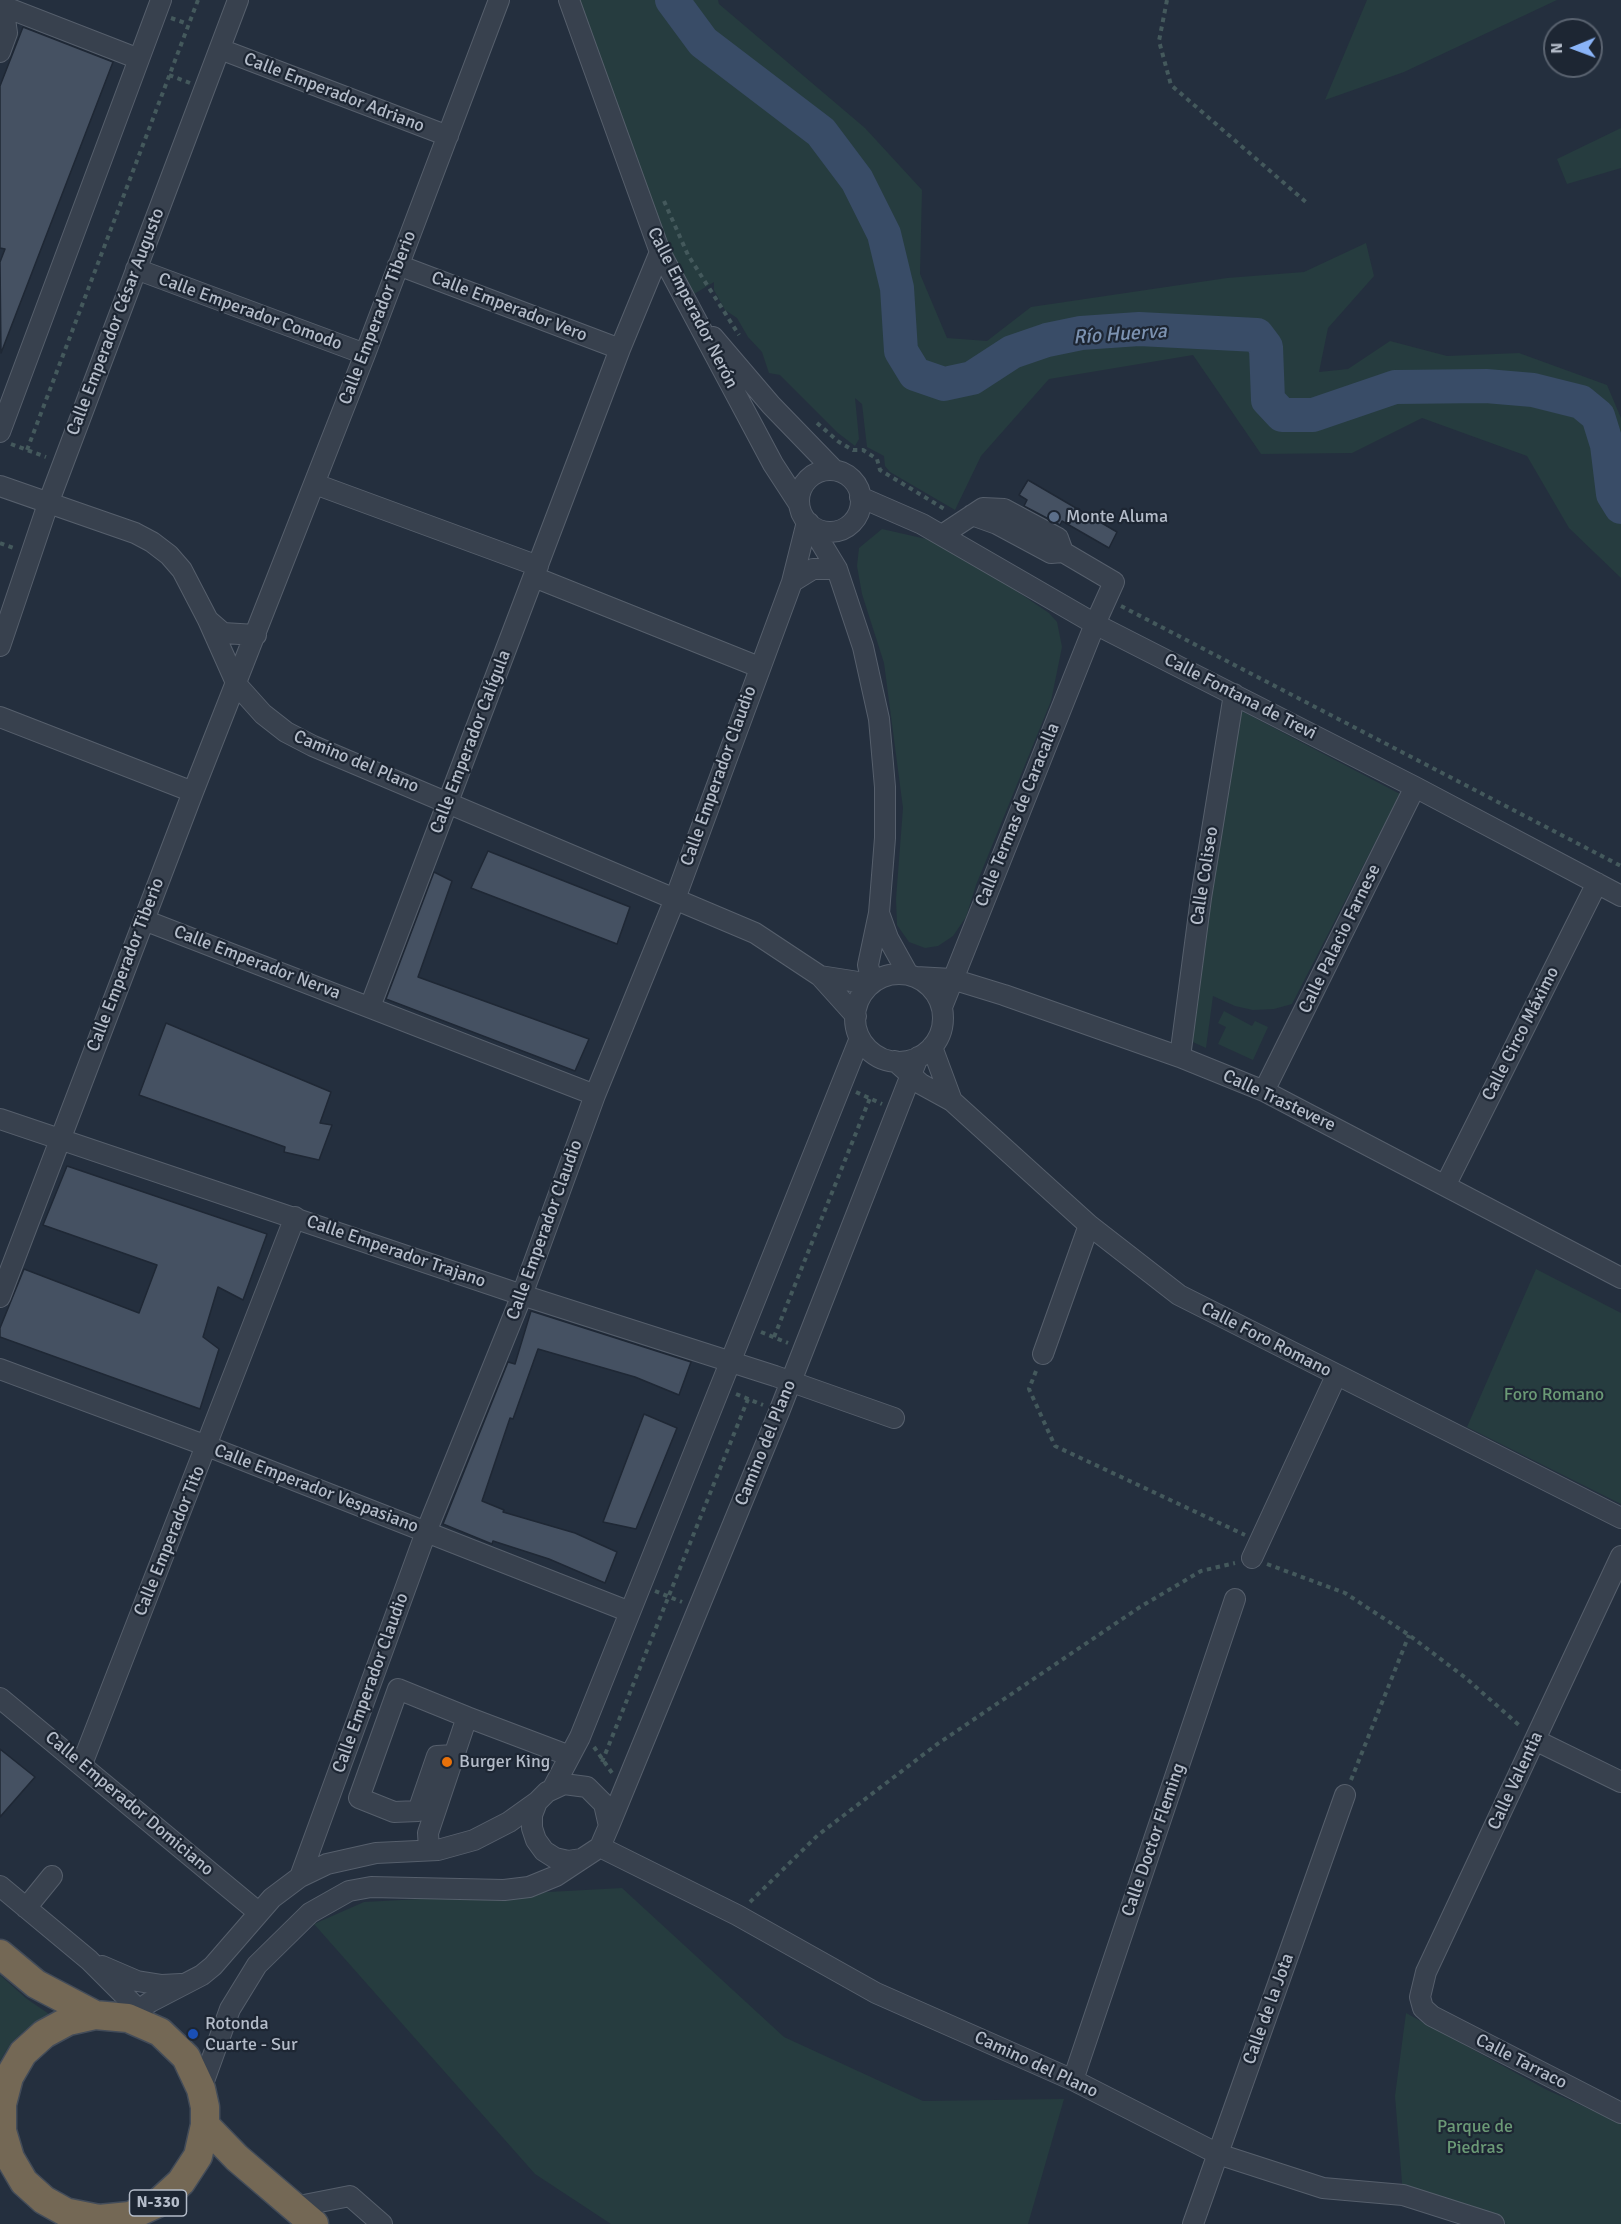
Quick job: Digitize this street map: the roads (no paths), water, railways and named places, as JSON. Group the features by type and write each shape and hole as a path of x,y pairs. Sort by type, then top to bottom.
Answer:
{"highway":[{"name":"N-330","path":"0,1954 36,1984 95,2015"},
{"name":"N-330","path":"95,2015 138,2018 160,2032 186,2057 201,2089 205,2125 198,2156 182,2182 158,2203 130,2216 78,2219 44,2200 24,2181 10,2158 2,2132 1,2102 9,2077 23,2053 44,2034 68,2021 95,2015"},
{"path":"205,2125 237,2158 304,2216"}],"street":[{"path":"4,437 161,0"},
{"name":"Calle Emperador César Augusto","path":"0,646 49,501 238,0"},
{"name":"Calle Emperador Tiberio","path":"0,1297 193,792 315,484 499,0"},
{"name":"Calle Emperador Nerón","path":"568,0 660,252 772,464 837,568 863,647 879,719 886,815 879,913 868,965 872,983"},
{"path":"0,52 7,33 3,3 139,59"},
{"name":"Calle Emperador Adriano","path":"219,49 448,136"},
{"name":"Calle Emperador Calígula","path":"370,1007 620,350 660,252"},
{"name":"Calle Emperador Vero","path":"398,265 620,350"},
{"name":"Calle Emperador Comodo","path":"136,269 365,354"},
{"path":"690,310 771,405 834,470 852,479 860,496 858,514 846,527 837,568 813,569 792,582"},
{"path":"834,470 816,473 808,479 799,495 805,517 827,532 846,527"},
{"path":"315,484 536,572 759,667"},
{"name":"Camino del Plano","path":"0,486 49,501 153,542 182,570 208,620 237,685 263,714 286,732 313,746 755,933 820,976 856,1016"},
{"name":"Calle Fontana de Trevi","path":"860,496 891,508 942,535 1095,624 1415,787 1621,896"},
{"name":"Calle Termas de Caracalla","path":"942,535 972,516 997,524 1051,553 1063,552 1114,582 1095,624 942,1007"},
{"name":"Calle Emperador Claudio","path":"300,1877 426,1532 522,1295 595,1095 675,898 792,582 805,517"},
{"path":"208,620 224,633 256,635"},
{"name":"Calle Coliseo","path":"1180,1058 1201,898 1234,694"},
{"path":"0,717 193,792"},
{"name":"Calle Palacio Farnese","path":"1264,1091 1415,787"},
{"name":"Calle Circo Máximo","path":"1446,1184 1597,883"},
{"name":"Calle Emperador Nerón","path":"879,913 888,938 912,976"},
{"name":"Calle Emperador Nerva","path":"144,920 370,1007"},
{"path":"0,1886 89,1960 138,2018 213,1966 258,1912 300,1877 351,1857 429,1850 474,1840 509,1822 553,1788 580,1737 722,1388 860,1038 856,1016 860,999 872,983 889,975 912,976 932,989 942,1007 941,1029 925,1052 895,1061 879,1056 860,1038"},
{"name":"Camino del Plano","path":"820,976 872,983"},
{"name":"Calle Trastevere","path":"912,976 952,979 1074,1019 1264,1091 1446,1184 1621,1278"},
{"path":"370,1007 595,1095"},
{"name":"Camino del Plano","path":"609,1827 779,1412 911,1077 925,1052"},
{"name":"Calle Foro Romano","path":"925,1052 952,1101"},
{"name":"Calle Foro Romano","path":"895,1061 911,1077 952,1101 1089,1225 1179,1295 1621,1518"},
{"name":"Calle Emperador Trajano","path":"0,1119 894,1418"},
{"name":"Calle Emperador Tito","path":"82,1764 296,1217"},
{"path":"1043,1354 1089,1225"},
{"name":"Calle Emperador Vespasiano","path":"0,1369 207,1446 630,1612"},
{"path":"1256,1550 1336,1376"},
{"name":"Calle Valentia","path":"1424,2008 1420,1997 1426,1972 1621,1556"},
{"name":"Calle Doctor Fleming","path":"1073,2080 1235,1599"},
{"path":"454,1755 437,1756 418,1811 394,1812 359,1798 398,1689 570,1756"},
{"name":"Calle Emperador Domiciano","path":"0,1698 258,1912"},
{"path":"429,1850 428,1833 467,1717"},
{"path":"1535,1740 1621,1782"},
{"path":"201,2089 230,2008 257,1965 287,1932 328,1901 349,1891 371,1887 504,1890 529,1887 556,1876 600,1847 609,1827 604,1804 587,1787 564,1784 553,1788"},
{"name":"Calle de la Jota","path":"1193,2224 1345,1795"},
{"path":"537,1802 532,1815 532,1828 544,1851 562,1859 581,1859"},
{"name":"Camino del Plano","path":"600,1847 737,1915 876,1993 1073,2080 1218,2154 1323,2188 1403,2194 1494,2224"},
{"path":"26,1908 52,1876"},
{"path":"89,1960 137,1981 162,1985 189,1983"},
{"name":"Calle Tarraco","path":"1424,2008 1432,2016 1621,2113"},
{"path":"304,2216 350,2196 382,2224"}],"waterway":[{"name":"Río Huerva","path":"672,0 703,42 821,132 857,180 884,234 897,288 901,351 915,374 944,384 972,378 1012,352 1047,340 1081,333 1139,329 1257,335 1266,347 1268,400 1282,415 1313,415 1395,387 1486,386 1533,390 1581,402 1598,416 1607,445 1613,494 1621,507"}],"place":[{"name":"Monte Aluma","path":"1054,517"},
{"name":"Burger King","path":"447,1762"},
{"name":"Rotonda Cuarte - Sur","path":"193,2034"}],"park label":[{"name":"Foro Romano","path":"1554,1395"},
{"name":"Parque de Piedras","path":"1475,2137"}]}
